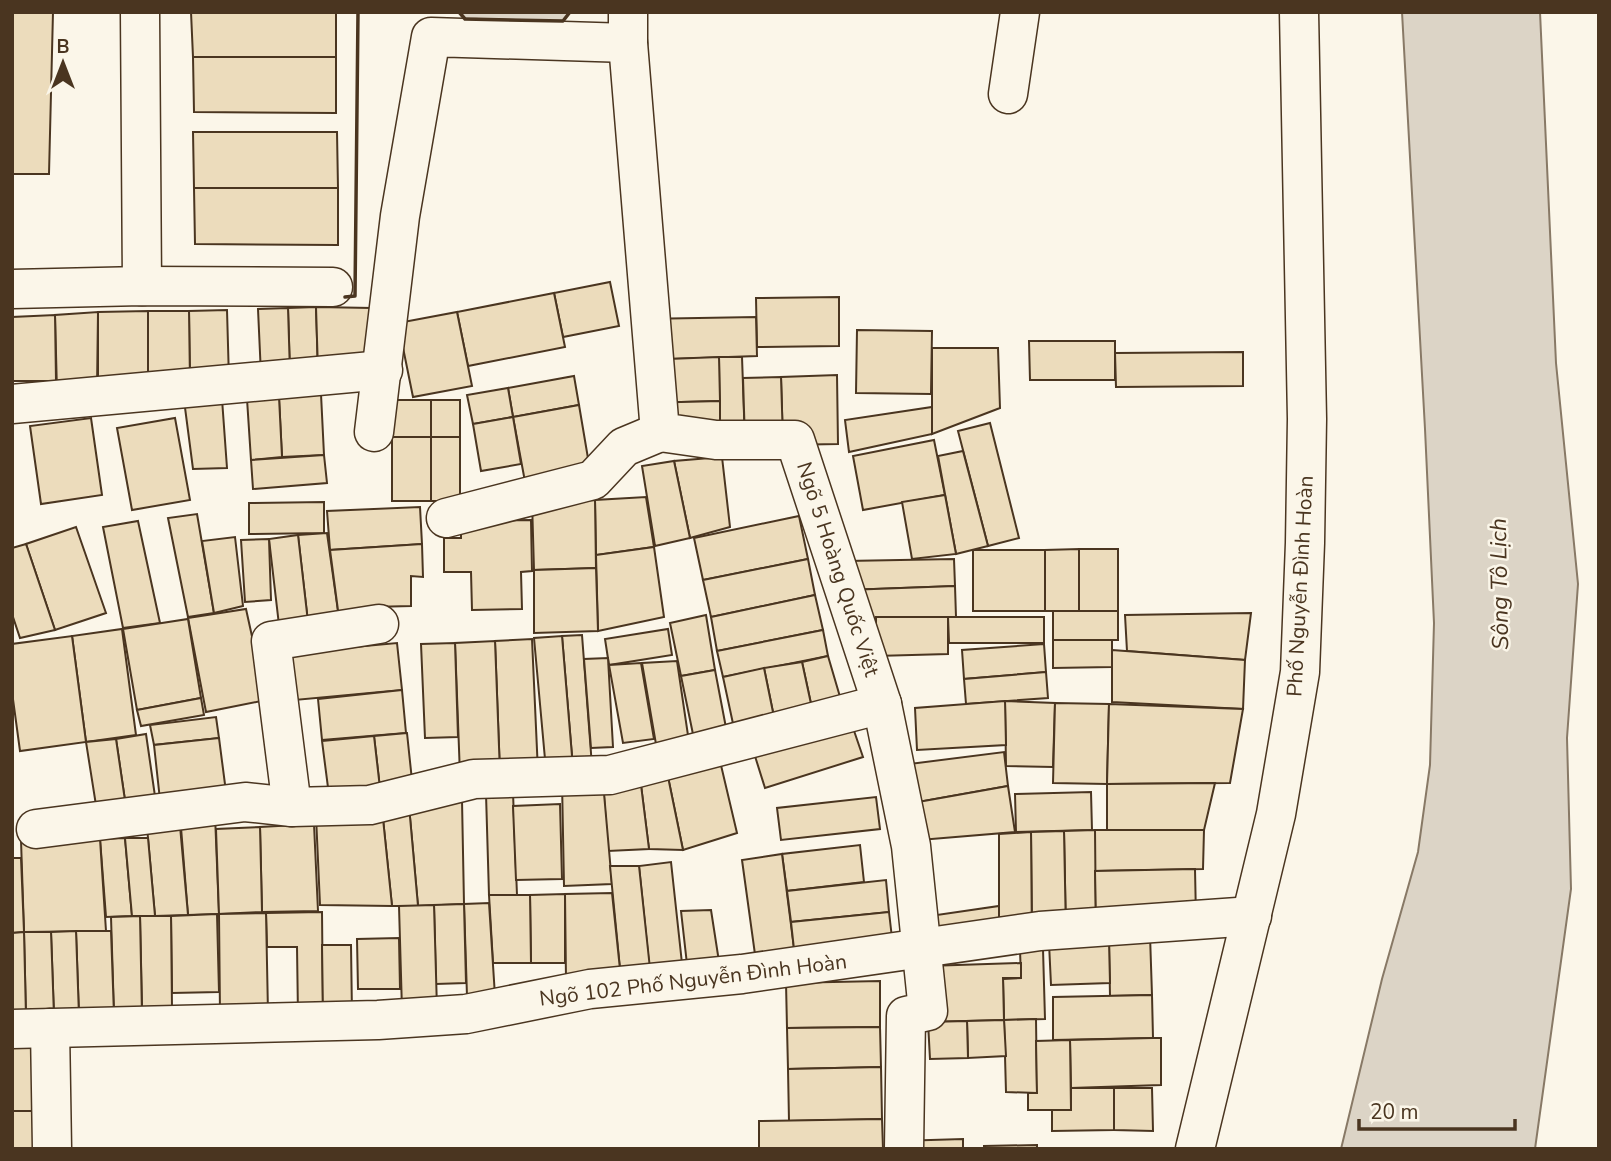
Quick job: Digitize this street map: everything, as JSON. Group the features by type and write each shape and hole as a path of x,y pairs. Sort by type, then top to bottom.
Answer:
{"main road":[{"path":"140,12 142,286"},
{"path":"1008,94 1020,12"},
{"name":"Phố Nguyễn Đình Hoàn","path":"1195,1149 1276,814 1300,672 1307,419 1299,12"},
{"path":"374,432 400,216 431,25 628,28 660,432 624,447 593,480 446,518"},
{"path":"12,289 142,286 333,287"},
{"path":"12,404 383,370"},
{"name":"Ngõ 5 Hoàng Quốc Việt","path":"660,432 716,440 795,440 882,704 911,846 928,1011 906,1016 904,1149"},
{"path":"292,807 271,641 379,624"},
{"path":"36,828 244,802 292,807 370,805 474,779 610,775 882,704"},
{"name":"Ngõ 102 Phố Nguyễn Đình Hoàn","path":"12,1029 378,1020 466,1014 590,989 742,974 1040,932 1252,916"},
{"path":"50,1028 52,1149"}],"water":[{"path":"459,12 570,12 563,21 465,19"},
{"name":"Sông Tô Lịch","path":"1402,12 1540,12 1556,363 1578,584 1567,738 1571,889 1535,1149 1341,1149 1382,979 1418,852 1430,765 1434,623"}],"building":[{"path":"12,12 53,12 49,174 12,174"},
{"path":"191,12 336,12 336,57 193,57"},
{"path":"193,57 336,57 336,113 194,112"},
{"path":"193,132 337,132 338,188 194,188"},
{"path":"194,188 338,188 338,245 195,244"},
{"path":"610,282 619,326 563,337 554,293"},
{"path":"554,293 565,347 468,366 457,312"},
{"path":"839,297 839,346 757,347 756,298"},
{"path":"316,307 318,371 290,373 288,308"},
{"path":"316,307 372,308 371,340 357,369 318,371"},
{"path":"288,308 290,373 261,375 258,309"},
{"path":"227,310 229,380 190,382 189,311"},
{"path":"148,311 148,386 98,388 98,312"},
{"path":"148,311 189,311 190,382 148,386"},
{"path":"98,312 97,389 57,392 55,315"},
{"path":"457,312 472,386 413,397 398,323"},
{"path":"55,315 56,381 12,381 12,317"},
{"path":"756,317 757,356 642,360 641,319"},
{"path":"857,330 932,331 931,394 856,393"},
{"path":"1029,341 1115,341 1115,380 1030,380"},
{"path":"932,348 998,348 1000,408 932,434"},
{"path":"1243,352 1243,386 1116,387 1115,353"},
{"path":"719,357 742,357 745,442 720,442"},
{"path":"719,357 720,401 642,403 642,360"},
{"path":"837,375 838,444 783,445 781,377"},
{"path":"574,376 579,405 513,417 508,388"},
{"path":"781,377 783,441 745,442 743,378"},
{"path":"508,388 513,417 473,424 467,395"},
{"path":"321,394 324,455 282,457 279,397"},
{"path":"279,397 282,457 251,460 247,399"},
{"path":"222,399 227,468 193,469 184,400"},
{"path":"392,400 431,400 431,437 392,437"},
{"path":"431,400 460,400 460,437 431,437"},
{"path":"720,401 720,442 642,403"},
{"path":"579,405 591,476 526,487 513,417"},
{"path":"932,407 932,434 849,452 845,420"},
{"path":"513,417 521,464 481,471 473,424"},
{"path":"91,418 102,495 41,504 30,426"},
{"path":"175,418 190,500 132,510 117,428"},
{"path":"990,423 1019,538 988,546 958,431"},
{"path":"392,437 431,437 431,501 392,501"},
{"path":"431,437 460,437 460,501 431,501"},
{"path":"934,440 945,495 863,510 853,456"},
{"path":"963,451 988,546 956,554 938,456"},
{"path":"324,455 327,483 253,489 251,460"},
{"path":"722,457 730,527 690,538 674,461"},
{"path":"674,461 690,538 655,546 642,466"},
{"path":"945,495 956,554 912,559 902,502"},
{"path":"646,497 654,547 596,555 595,500"},
{"path":"595,500 596,568 534,570 532,501"},
{"path":"324,502 324,533 249,534 249,503"},
{"path":"420,507 422,544 330,550 327,511"},
{"path":"197,514 214,613 188,617 168,518"},
{"path":"799,516 808,559 703,580 694,538"},
{"path":"531,520 532,571 521,572 522,609 472,610 471,572 444,572 444,538 461,538 461,521"},
{"path":"138,521 160,623 123,628 103,527"},
{"path":"76,527 106,613 55,630 26,544"},
{"path":"327,533 339,618 308,622 298,535"},
{"path":"298,535 308,622 279,625 269,539"},
{"path":"235,537 243,606 214,613 202,541"},
{"path":"269,539 271,600 245,602 241,540"},
{"path":"26,544 55,630 20,638 12,614 12,548"},
{"path":"422,544 423,577 411,576 411,606 370,607 339,618 330,550"},
{"path":"654,547 664,617 598,631 596,555"},
{"path":"1079,549 1118,549 1118,611 1079,611"},
{"path":"1079,549 1079,611 1045,611 1045,550"},
{"path":"973,550 1045,550 1045,611 973,611"},
{"path":"808,559 815,595 711,617 703,580"},
{"path":"954,559 955,586 847,590 846,561"},
{"path":"596,568 598,631 534,633 534,570"},
{"path":"955,586 956,617 849,618 847,590"},
{"path":"815,595 823,630 717,651 711,617"},
{"path":"246,609 266,700 206,712 188,618"},
{"path":"1053,611 1118,611 1118,640 1053,640"},
{"path":"1251,613 1245,660 1127,651 1125,615"},
{"path":"706,615 715,670 681,676 670,623"},
{"path":"876,617 948,617 948,654 876,656"},
{"path":"948,617 1044,617 1044,643 949,643"},
{"path":"188,619 201,698 137,710 123,629"},
{"path":"122,629 136,735 86,742 72,636"},
{"path":"668,629 672,655 609,665 605,639"},
{"path":"823,630 828,656 723,677 717,651"},
{"path":"582,635 592,766 573,768 562,636"},
{"path":"72,636 86,742 20,751 12,692 12,644"},
{"path":"562,636 573,768 546,770 534,638"},
{"path":"532,639 538,772 500,773 495,641"},
{"path":"1053,640 1112,640 1112,667 1053,668"},
{"path":"495,641 500,773 460,775 455,643"},
{"path":"397,643 402,690 284,701 279,654"},
{"path":"455,643 458,737 425,738 421,644"},
{"path":"1044,644 1046,672 964,679 962,650"},
{"path":"1112,650 1245,660 1243,709 1112,702"},
{"path":"828,656 843,707 813,713 802,662"},
{"path":"608,658 613,747 591,748 584,659"},
{"path":"677,661 689,742 657,750 642,663"},
{"path":"802,662 813,713 775,722 764,668"},
{"path":"641,663 654,739 623,743 609,665"},
{"path":"764,668 775,722 735,733 723,677"},
{"path":"715,670 727,733 694,739 681,676"},
{"path":"1046,672 1048,698 966,704 964,679"},
{"path":"402,690 406,733 322,740 318,699"},
{"path":"201,698 204,715 141,726 137,710"},
{"path":"1005,701 1055,703 1053,767 1006,766"},
{"path":"1005,701 1006,745 917,750 915,708"},
{"path":"1055,703 1109,704 1107,784 1053,783"},
{"path":"1109,704 1243,709 1230,783 1107,784"},
{"path":"216,717 219,738 154,745 150,725"},
{"path":"851,722 863,757 765,788 754,753"},
{"path":"407,733 413,790 381,797 374,736"},
{"path":"146,734 157,810 127,814 116,739"},
{"path":"374,736 381,797 330,803 322,741"},
{"path":"219,738 226,792 160,800 154,745"},
{"path":"116,739 127,814 98,818 86,742"},
{"path":"1004,752 1008,786 890,807 886,767"},
{"path":"720,761 737,833 683,850 667,772"},
{"path":"667,772 683,850 649,849 640,777"},
{"path":"640,777 649,849 608,851 603,782"},
{"path":"562,782 603,782 612,884 564,886"},
{"path":"1215,783 1204,830 1107,830 1107,784"},
{"path":"1008,786 1015,832 896,842 890,807"},
{"path":"1091,792 1092,830 1016,832 1015,794"},
{"path":"513,793 517,895 489,895 486,794"},
{"path":"876,797 880,829 781,840 777,808"},
{"path":"462,800 464,904 418,906 409,806"},
{"path":"560,804 562,879 516,880 513,806"},
{"path":"409,806 418,906 392,906 382,809"},
{"path":"382,809 392,906 320,905 316,816"},
{"path":"180,815 215,815 219,914 188,915"},
{"path":"314,824 318,911 262,912 260,827"},
{"path":"180,826 188,915 155,916 147,827"},
{"path":"260,827 262,912 219,914 216,829"},
{"path":"1095,830 1204,830 1203,869 1095,871"},
{"path":"1095,830 1096,934 1066,934 1064,831"},
{"path":"1064,831 1066,934 1032,934 1031,832"},
{"path":"1031,832 1032,944 999,944 999,834"},
{"path":"125,838 132,916 106,917 100,839"},
{"path":"125,838 148,838 155,916 132,916"},
{"path":"100,839 106,931 24,932 21,840"},
{"path":"860,845 864,882 787,891 782,854"},
{"path":"782,854 796,964 757,969 742,860"},
{"path":"12,858 21,858 24,932 12,933"},
{"path":"671,862 684,982 651,983 639,866"},
{"path":"610,866 639,866 651,978 621,979"},
{"path":"1195,869 1196,918 1096,919 1095,871"},
{"path":"886,880 889,912 791,922 787,891"},
{"path":"612,893 621,979 566,980 565,894"},
{"path":"565,894 565,963 531,963 530,895"},
{"path":"489,895 530,895 531,963 493,963"},
{"path":"489,903 495,996 467,996 464,904"},
{"path":"464,904 466,983 436,984 434,905"},
{"path":"434,905 437,1009 402,1010 399,906"},
{"path":"999,906 999,944 923,957 916,918"},
{"path":"711,910 722,981 689,982 681,911"},
{"path":"322,912 323,1014 298,1015 297,947 267,947 266,913"},
{"path":"889,912 892,938 794,949 791,922"},
{"path":"266,913 268,1013 220,1014 219,914"},
{"path":"217,914 219,992 172,993 171,916"},
{"path":"140,916 171,916 172,1008 142,1008"},
{"path":"140,916 142,1015 114,1015 111,917"},
{"path":"76,931 111,931 114,1015 79,1016"},
{"path":"76,931 79,1016 54,1016 51,932"},
{"path":"24,932 51,932 54,1016 26,1017"},
{"path":"24,932 26,1017 12,1018 12,933"},
{"path":"1150,935 1152,995 1110,996 1109,941"},
{"path":"399,938 400,989 358,989 357,939"},
{"path":"1109,941 1110,983 1051,985 1049,943"},
{"path":"322,945 351,945 352,1014 323,1014"},
{"path":"1043,949 1045,1019 1004,1020 1003,979 1021,978 1020,950"},
{"path":"1021,963 1021,978 1003,978 1004,1020 928,1022 927,966"},
{"path":"880,981 880,1027 787,1028 786,983"},
{"path":"1152,995 1153,1038 1053,1040 1053,997"},
{"path":"1036,1019 1037,1093 1006,1092 1004,1020"},
{"path":"1004,1020 1006,1056 968,1058 967,1021"},
{"path":"967,1021 968,1058 930,1059 928,1022"},
{"path":"880,1027 881,1067 788,1069 787,1028"},
{"path":"12,1034 45,1034 46,1111 12,1111"},
{"path":"1161,1038 1161,1085 1071,1088 1070,1040"},
{"path":"1070,1040 1071,1110 1028,1110 1028,1093 1037,1093 1036,1041"},
{"path":"881,1067 882,1119 789,1121 788,1069"},
{"path":"1071,1088 1114,1088 1114,1130 1052,1131 1052,1110 1071,1110"},
{"path":"1114,1088 1152,1088 1153,1131 1114,1130"},
{"path":"12,1111 46,1111 46,1149 12,1149"},
{"path":"882,1119 883,1149 759,1149 759,1121"},
{"path":"963,1139 963,1149 898,1149 898,1141"},
{"path":"1037,1145 1037,1149 984,1149 984,1146"}],"wall":[{"path":"345,297 355,296 358,12"},
{"path":"459,12 465,19 563,21 570,12"}]}
